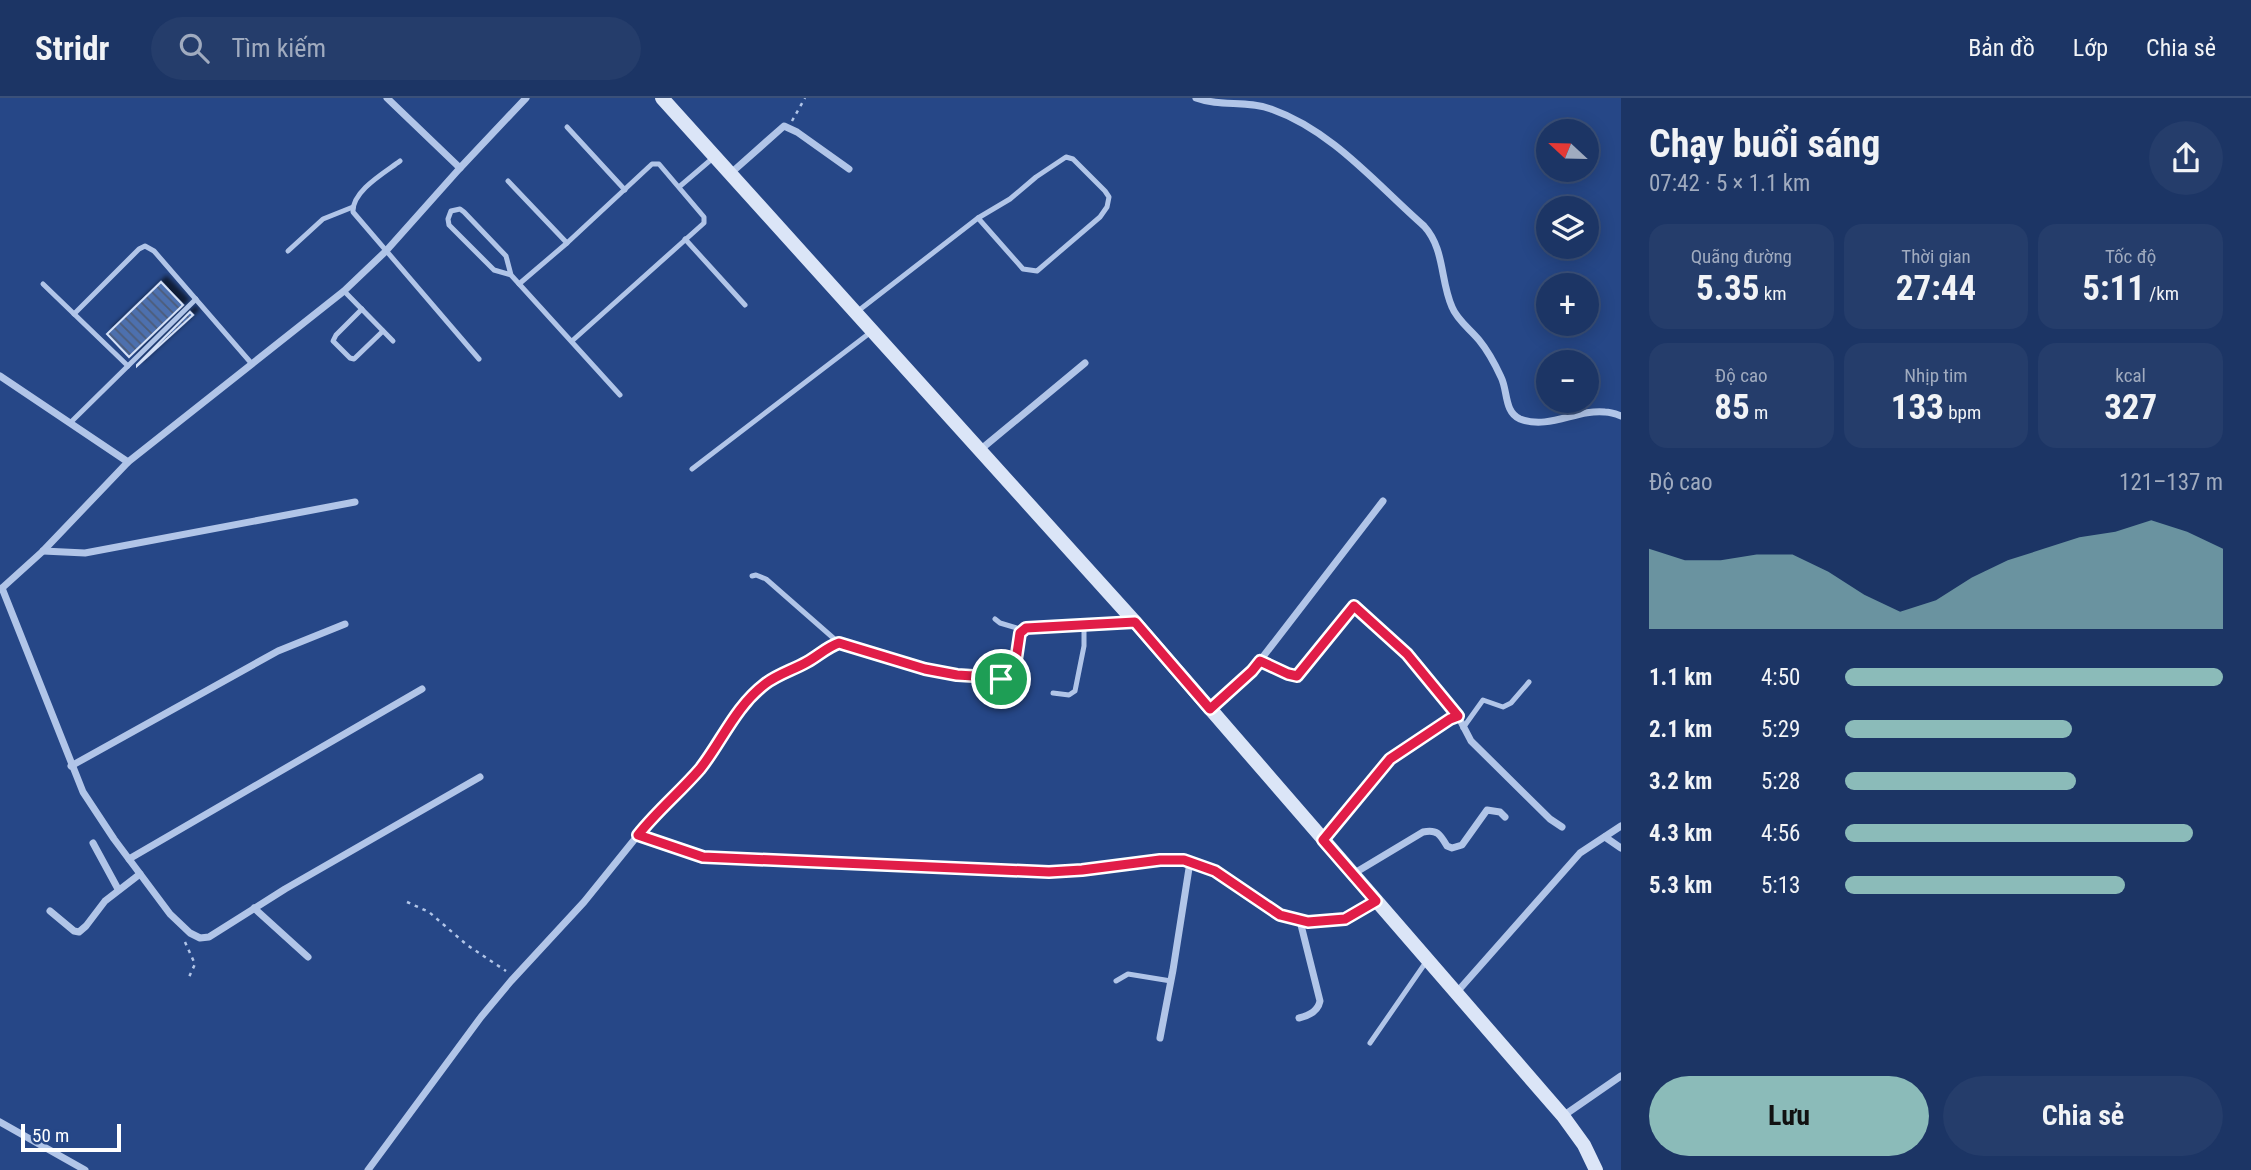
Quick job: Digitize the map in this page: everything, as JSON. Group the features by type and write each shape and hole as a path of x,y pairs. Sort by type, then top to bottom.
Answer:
{"street":[{"path":"387,98 460,168"},
{"path":"480,777 209,937 195,936 180,925 140,874 83,792 1,589 43,551 128,462 344,291 386,251 526,98"},
{"path":"662,98 1135,622 1563,1116 1584,1145 1596,1170"},
{"path":"1196,98 1228,104 1252,104 1294,118 1319,133 1424,226 1433,235 1436,243 1445,288 1452,307 1486,349 1504,386 1509,410 1515,416 1543,422 1592,413 1621,415"},
{"path":"731,173 780,127 788,126 849,169"},
{"path":"979,450 1085,363"},
{"path":"0,376 128,462"},
{"path":"1210,709 1252,671 1383,501"},
{"path":"43,551 85,553 355,502"},
{"path":"1260,661 1297,676 1351,608 1357,606 1407,654 1458,716 1471,741 1486,758 1550,819 1562,827"},
{"path":"368,1170 456,1050 515,977 584,902 651,819 701,767 718,739 751,696 776,676 805,664 839,643 925,669 957,675 1007,678 1015,667 1019,637 1023,630 1135,622"},
{"path":"71,766 278,651 345,624"},
{"path":"129,859 422,689"},
{"path":"1323,840 1390,759 1458,716"},
{"path":"1352,874 1423,832 1437,832 1447,846 1452,848 1462,845 1487,810 1500,812 1505,817"},
{"path":"1457,992 1580,853 1621,827"},
{"path":"638,835 703,857 833,864 1049,872 1160,860 1190,862 1215,871 1280,915 1300,921 1336,921 1376,901"},
{"path":"1605,837 1621,848"},
{"path":"93,843 118,889"},
{"path":"1160,1038 1190,862"},
{"path":"50,911 74,931 79,932 105,901 140,874"},
{"path":"254,908 308,957"},
{"path":"1299,1018 1316,1009 1320,1001 1300,921"},
{"path":"1563,1116 1621,1076"},
{"path":"0,1122 85,1170"}],"lane":[{"path":"567,127 625,190"},
{"path":"679,187 715,156"},
{"path":"856,313 978,218 1010,198 1063,157 1073,159 1105,191 1109,201 1100,217 1037,271 1028,271 1018,265 978,218"},
{"path":"400,161 358,195 353,212 479,359"},
{"path":"519,284 654,162 659,164 705,220 572,341"},
{"path":"508,181 567,243"},
{"path":"288,251 323,219 353,207"},
{"path":"511,275 494,270 449,225 447,219 451,211 460,209 464,212 506,256 511,275 620,395"},
{"path":"685,239 745,305"},
{"path":"74,314 145,246 154,251 252,364"},
{"path":"43,284 128,366"},
{"path":"344,291 393,341"},
{"path":"70,423 196,299"},
{"path":"362,309 333,341 354,359 383,331"},
{"path":"692,470 871,332"},
{"path":"752,576 765,579 839,643"},
{"path":"995,619 1023,630"},
{"path":"1053,694 1069,695 1075,691 1084,646 1084,625"},
{"path":"1463,728 1483,700 1503,707 1511,703 1529,682"},
{"path":"1370,1043 1428,960"},
{"path":"1115,981 1128,974 1171,981"}],"path":[{"path":"788,126 805,98"},
{"path":"407,902 429,912 467,945 515,977"},
{"path":"180,925 178,932 195,964 189,976"}],"building":[{"path":"161,282 183,305 129,357 107,334"},
{"path":"190,312 193,315 137,366 137,365"}],"route":[{"path":"1357,606 1407,654 1458,716 1390,759 1323,840 1376,901 1345,919 1336,921 1308,922 1280,915 1215,871 1184,860 1160,860 1049,872 833,864 703,857 638,835 701,767 718,739 751,696 776,676 805,664 832,645 849,644 925,669 1001,679 1010,677 1015,667 1020,633 1026,628 1135,622 1210,709 1260,661 1297,676 1351,608 1357,606"}]}
